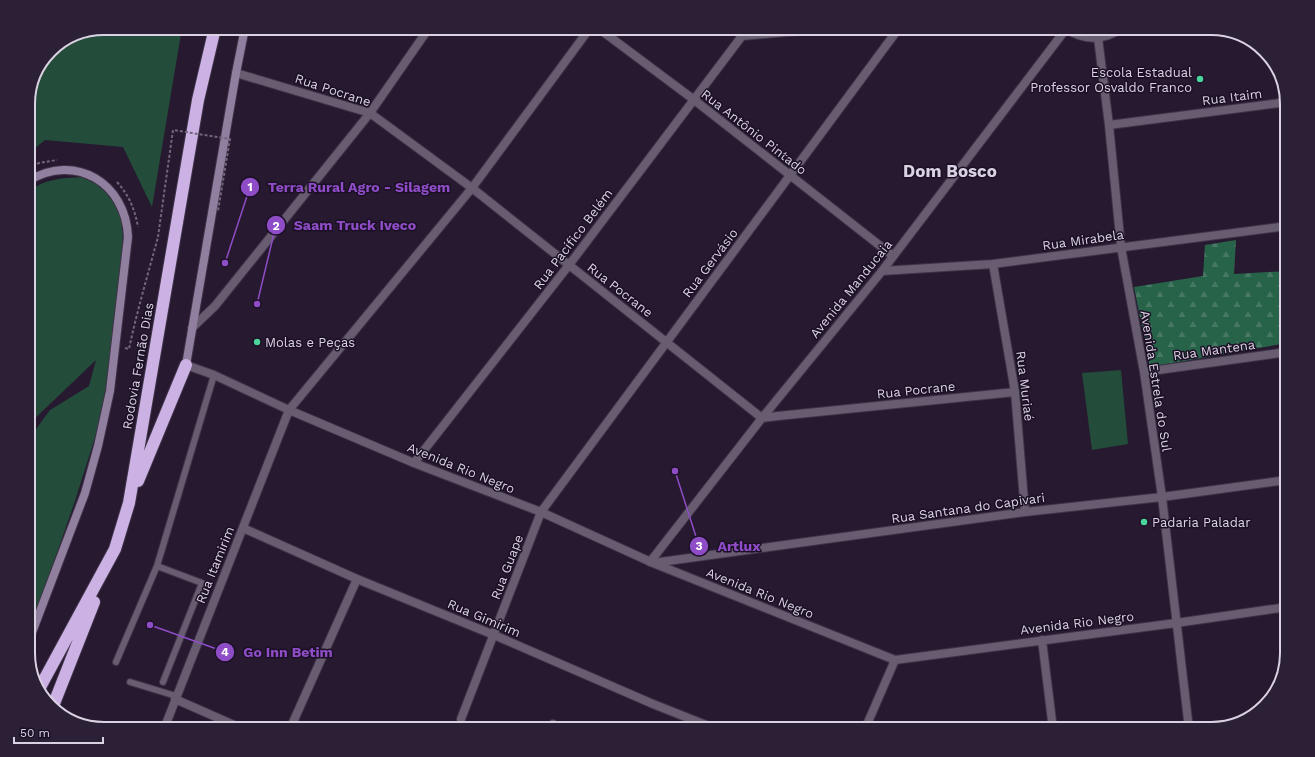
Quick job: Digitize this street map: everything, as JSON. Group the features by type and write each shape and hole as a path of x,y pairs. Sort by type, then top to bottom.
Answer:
{"highway":[{"path":"198,100 208,35"},
{"name":"Rodovia Fernão Dias","path":"42,684 115,549 129,503 198,100 213,35"},
{"path":"129,503 186,364"},
{"path":"55,702 115,549"}],"main road":[{"path":"186,364 244,35"},
{"path":"35,177 59,170 79,172 97,179 112,192 121,204 126,217 128,236 110,391 98,446 85,493 35,625"}],"street":[{"path":"192,328 215,306 370,113 424,35"},
{"name":"Rua Itamirim","path":"167,722 289,410 472,188 585,35"},
{"name":"Rua Antônio Pintado","path":"607,35 693,99 893,256"},
{"path":"742,36 753,35"},
{"name":"Rua Gervásio","path":"541,512 894,35"},
{"name":"Avenida Manducaia","path":"651,562 762,418 882,271 1061,35"},
{"path":"1079,35 1098,38 1109,35"},
{"name":"Rua Pacífico Belém","path":"414,463 569,265 742,36"},
{"name":"Avenida Estrela do Sul","path":"1098,38 1109,125 1121,247 1144,372 1162,497 1188,722"},
{"name":"Rua Pocrane","path":"236,73 370,113 472,188 762,418 1015,392"},
{"name":"Rua Itaim","path":"1109,125 1280,103"},
{"name":"Rua Mirabela","path":"882,271 993,264 1280,227"},
{"name":"Rua Muriaé","path":"993,264 1015,392 1025,512"},
{"name":"Rua Mantena","path":"1144,372 1280,353"},
{"name":"Avenida Rio Negro","path":"186,364 414,463 541,512 651,562 895,660 1280,608"},
{"name":"Rua Santana do Capivari","path":"651,562 1025,512 1162,497 1280,481"},
{"name":"Rua Guape","path":"461,719 541,512"},
{"name":"Rua Gimirim","path":"243,528 357,579 494,635 653,704 698,722"},
{"path":"293,722 357,579"},
{"path":"1042,640 1052,722"},
{"path":"868,722 895,660"},
{"path":"176,697 228,722"}],"lane":[{"path":"116,662 157,566 214,375"},
{"path":"157,566 202,583 163,682"},
{"path":"130,682 176,697"}],"path":[{"path":"124,347 129,349 135,320 158,237 173,130 230,139 218,211"},
{"path":"35,165 60,159"},
{"path":"113,178 124,191 133,206 138,228"}],"green space":[{"path":"181,35 152,207 123,147 45,140 35,148 36,90 40,77 55,55 77,40 90,36"},
{"path":"82,177 102,187 121,213 123,237 103,412 75,501 35,616 35,430 50,410 89,386 96,360 35,418 35,188 46,182"},
{"path":"1236,240 1234,274 1280,271 1280,344 1150,367 1134,287 1203,276 1205,245"},
{"path":"1121,370 1128,444 1092,450 1082,373"}],"place":[{"name":"Escola Estadual Professor Osvaldo Franco","path":"1200,79"},
{"name":"Terra Rural Agro - Silagem","path":"225,263"},
{"name":"Saam Truck Iveco","path":"257,304"},
{"name":"Molas e Peças","path":"257,342"},
{"name":"Artlux","path":"675,471"},
{"name":"Padaria Paladar","path":"1144,522"},
{"name":"Go Inn Betim","path":"150,625"}],"district":[{"name":"Dom Bosco","path":"950,171"}]}
